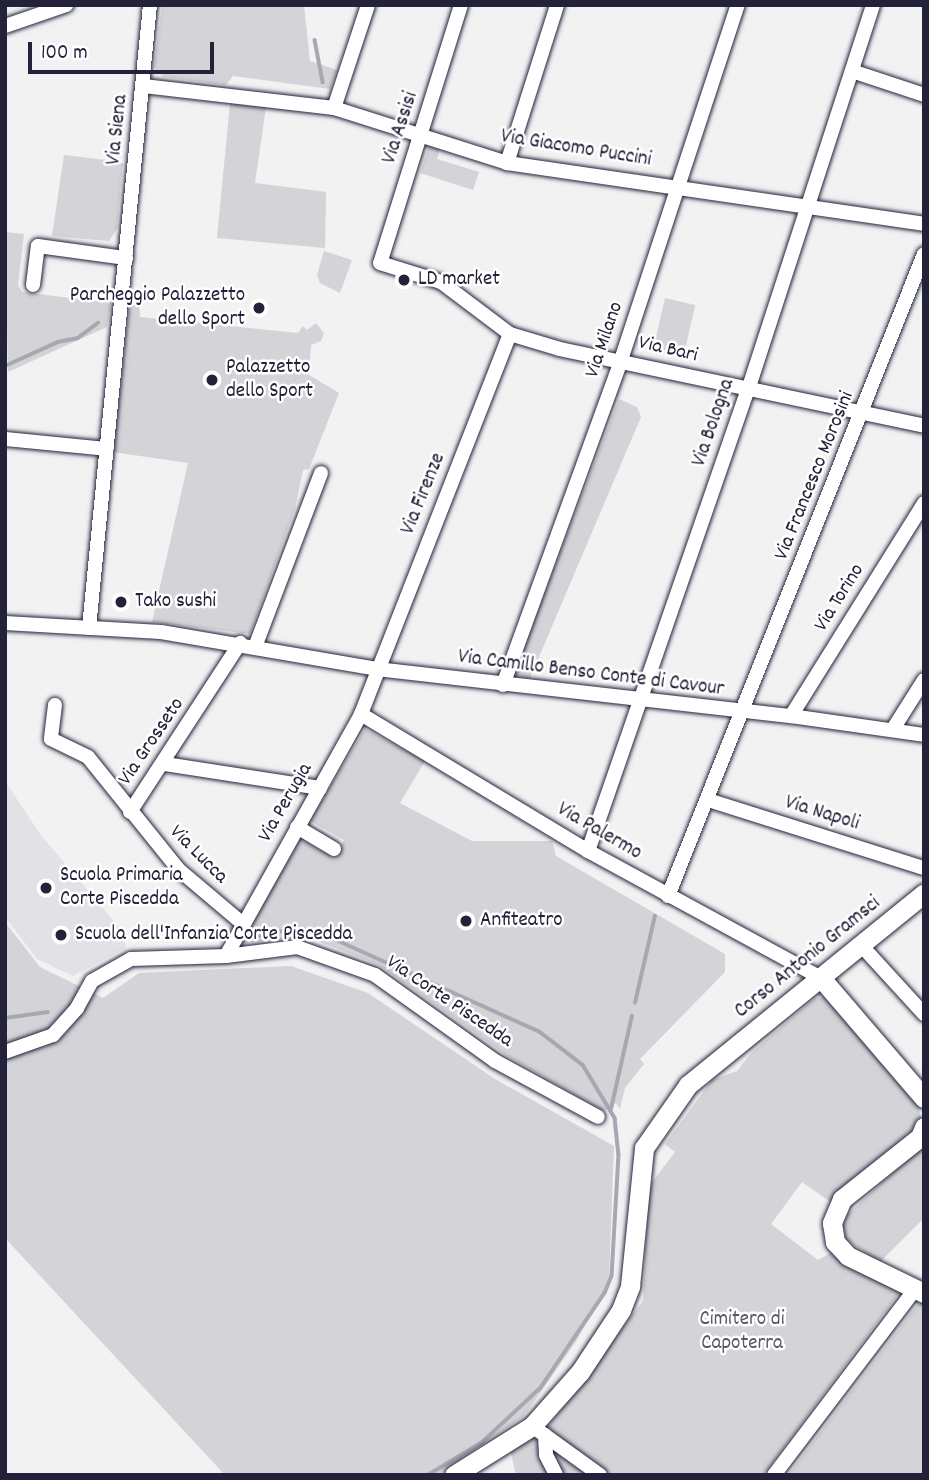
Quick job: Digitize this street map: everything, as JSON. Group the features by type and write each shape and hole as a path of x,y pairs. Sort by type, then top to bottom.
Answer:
{"street":[{"path":"5,26 66,5"},
{"name":"Via Siena","path":"89,628 150,5"},
{"path":"334,108 368,5"},
{"name":"Via Assisi","path":"380,263 461,5"},
{"path":"507,163 557,5"},
{"name":"Via Milano","path":"503,685 621,360 738,5"},
{"name":"Via Bologna","path":"588,851 748,390 873,5"},
{"path":"852,71 924,95"},
{"name":"Via Giacomo Puccini","path":"144,86 334,108 507,163 678,186 924,225"},
{"path":"33,285 38,246 126,258"},
{"name":"Via Francesco Morosini","path":"668,896 862,416 924,254"},
{"name":"Via Bari","path":"380,263 441,282 510,334 862,416 924,426"},
{"name":"Via Firenze","path":"377,669 510,334"},
{"path":"5,439 107,449"},
{"path":"248,645 321,473"},
{"name":"Via Torino","path":"791,716 924,503"},
{"name":"Via Camillo Benso Conte di Cavour","path":"5,624 89,628 248,645 293,657 377,669 791,716 924,735"},
{"name":"Via Grosseto","path":"55,705 51,740 88,757 130,812 248,645"},
{"name":"Via Perugia","path":"226,956 242,923 361,714 377,669"},
{"path":"893,729 924,680"},
{"name":"Via Palermo","path":"361,714 588,851 821,978"},
{"path":"165,764 320,788"},
{"name":"Via Napoli","path":"708,800 924,868"},
{"name":"Via Lucca","path":"130,812 178,869 242,923"},
{"path":"297,827 334,849"},
{"name":"Corso Antonio Gramsci","path":"454,1475 539,1430 621,1310 631,1286 644,1149 688,1085 924,893"},
{"path":"860,944 924,1014"},
{"name":"Via Corte Piscedda","path":"5,1052 53,1035 92,981 131,959 226,956 297,947 375,975 495,1061 597,1117"},
{"path":"821,978 924,1098"},
{"path":"774,1475 919,1291 848,1256 835,1242 832,1223 842,1199 920,1137 924,1127"},
{"path":"539,1430 546,1455 556,1475"},
{"path":"539,1430 600,1475"}],"shaded area":[{"name":"Scuola Primaria Corte Piscedda","path":"5,781 40,834 123,932 126,948 73,976 37,959 5,917"}],"green space":[{"path":"162,5 304,5 310,61 337,70 330,89 233,76 226,85 163,77 154,67"},
{"path":"230,103 266,107 255,183 326,192 325,248 217,238"},
{"path":"429,146 440,150 437,159 479,172 473,190 420,173"},
{"path":"64,155 123,162 117,229 109,241 52,236"},
{"path":"5,232 24,234 18,285 22,292 111,303 107,327 8,372"},
{"path":"324,251 352,260 340,293 320,283 317,275"},
{"path":"665,298 695,305 684,355 654,348"},
{"path":"139,300 140,317 298,333 303,326 307,330 316,323 324,333 321,341 311,345 309,375 339,393 309,469 303,470 295,509 250,634 152,622 188,463 113,452 130,304"},
{"path":"619,399 637,407 641,417 530,678 513,676"},
{"path":"365,729 425,761 400,803 472,841 552,841 556,856 725,954 725,972 640,1059 644,1064 625,1088 620,1109 616,1103 604,1111 509,1057 379,965 307,937 242,943 299,839 334,858 344,840 310,821"},
{"path":"5,922 40,967 103,998 139,973 291,966 368,993 495,1079 614,1146 609,1280 577,1340 524,1416 438,1475 225,1475 5,1238"},
{"name":"Cimitero di Capoterra","path":"824,997 901,1074 919,1104 920,1117 916,1129 832,1203 802,1182 771,1224 818,1260 834,1251 902,1289 763,1475 606,1475 546,1429 643,1301 649,1186 675,1152 665,1144 712,1080 737,1071 752,1052 814,999"},
{"path":"924,1144 924,1218 880,1262 847,1240 843,1225 846,1216"},
{"path":"924,1301 924,1475 788,1475 917,1305"},
{"path":"529,1437 535,1438 541,1453 553,1443 591,1475 516,1475 510,1449"}],"waterway":[{"path":"315,40 323,82"},
{"path":"5,366 58,342 78,338 98,323"},
{"path":"635,1003 655,916"},
{"path":"248,938 297,928 321,933 540,1032 583,1065 615,1118 619,1155 612,1276 605,1293 541,1388 482,1443 429,1475"},
{"path":"5,1018 48,1012"},
{"path":"611,1109 632,1016"}],"place":[{"name":"LD market","path":"404,280"},
{"name":"Parcheggio Palazzetto dello Sport","path":"259,308"},
{"name":"Palazzetto dello Sport","path":"212,380"},
{"name":"Tako sushi","path":"121,602"},
{"name":"Scuola Primaria Corte Piscedda","path":"46,888"},
{"name":"Anfiteatro","path":"466,921"},
{"name":"Scuola dell'Infanzia Corte Piscedda","path":"61,935"}]}
